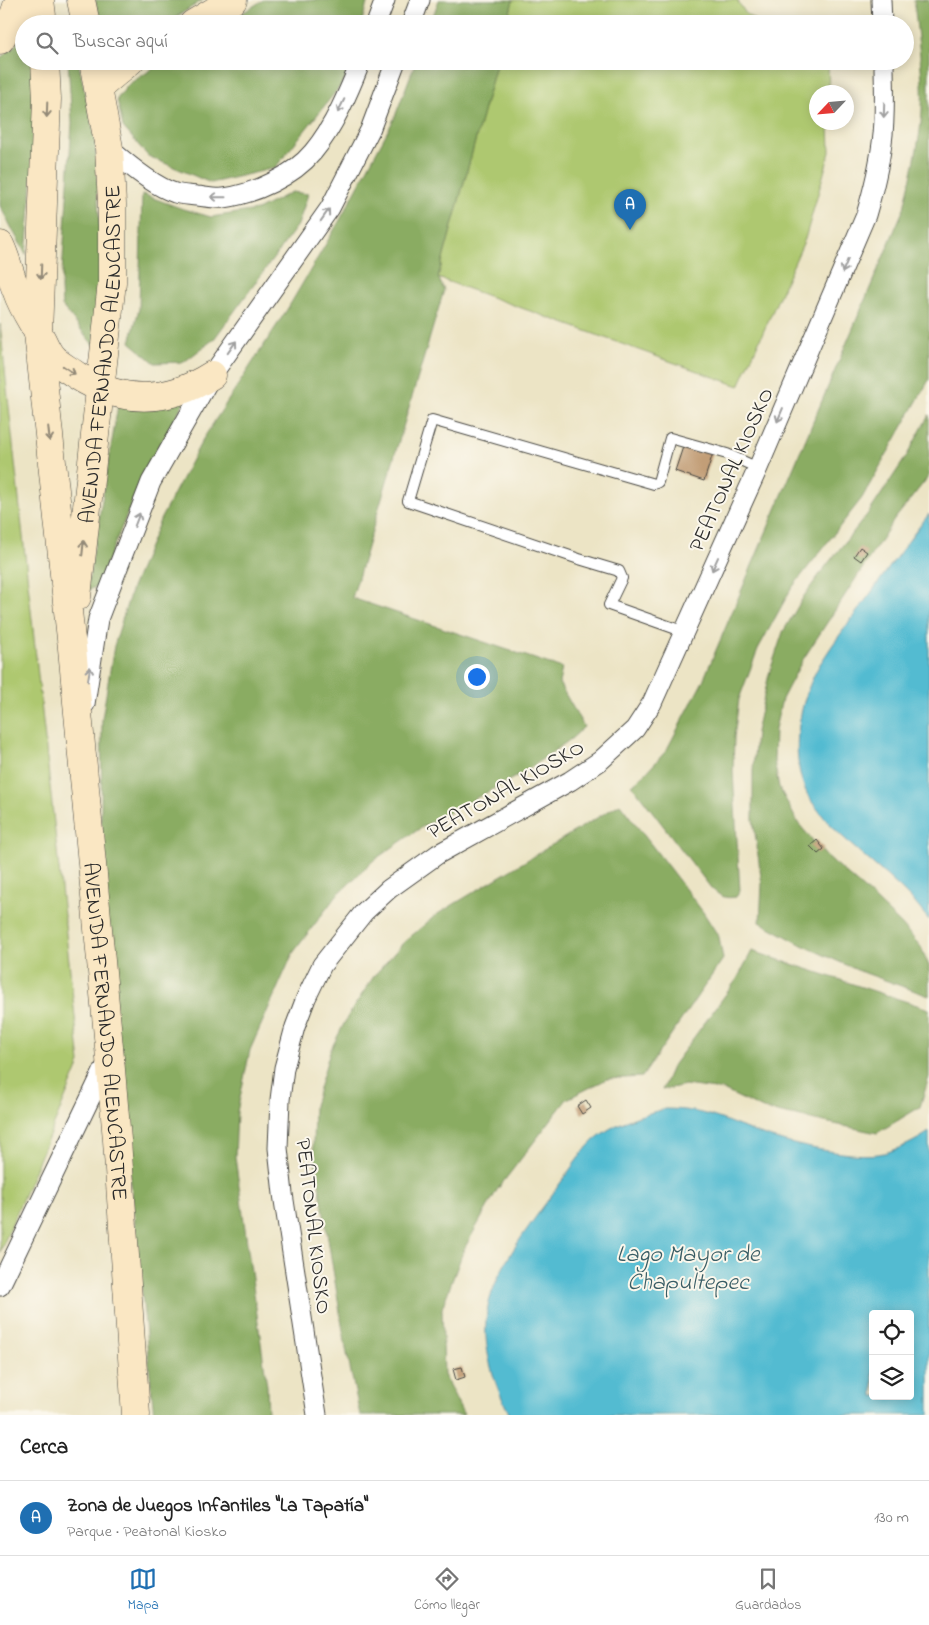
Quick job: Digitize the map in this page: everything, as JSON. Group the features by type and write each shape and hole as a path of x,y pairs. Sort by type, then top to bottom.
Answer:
{"street":[{"path":"0,40 13,18 19,0"},
{"path":"40,0 42,15"},
{"path":"81,0 84,15"},
{"path":"208,15 233,0"},
{"path":"379,15 385,0"},
{"path":"414,15 420,0"},
{"path":"881,0 882,15"},
{"name":"AVENIDA FERNANDO ALENCASTRE","path":"46,70 47,99 38,333 72,648 79,740 110,1058 136,1415"},
{"path":"109,148 144,176 174,193 222,198 248,193 266,186 298,166 313,152 336,117 357,70"},
{"path":"79,740 98,619 151,482 212,375 330,208 370,130 393,70"},
{"name":"PEATONAL KIOSKO","path":"317,1415 283,1194 278,1148 280,1100 284,1068 295,1027 306,998 322,965 364,912 389,889 438,854 570,781 600,761 635,729 652,703 758,468 866,215 876,180 882,141 884,70"},
{"name":"AVENIDA FERNANDO ALENCASTRE","path":"72,648 112,282 112,204 109,148 96,74"},
{"path":"0,245 8,262 16,291 51,356 82,379 101,388 130,396 144,397 180,392 197,385 212,375"},
{"path":"0,1286 110,1058"}],"lane":[{"path":"685,632 609,605 622,578 619,571 408,501 432,420 654,484 658,482 670,438 727,454 758,468"}],"green space":[{"path":"95,0 203,0 179,15 98,15"},
{"path":"263,0 368,0 364,15 239,15"},
{"path":"439,0 513,0 509,15 433,15"},
{"path":"513,0 737,0 748,15 509,15"},
{"path":"914,0 929,0 929,380 862,498 791,589 758,649 739,699 734,737 733,772 740,891 736,897 728,898 711,888 632,785 666,751 702,683 904,208 917,147 922,111 921,69"},
{"path":"15,45 15,70 35,70 36,135 26,255 0,206 0,58"},
{"path":"69,70 80,70 95,137 101,259 94,346 62,306 61,288 72,123"},
{"path":"151,70 348,70 345,80 275,168 211,183 148,156 123,127 117,99 129,84"},
{"path":"413,70 495,70 438,277 444,290 352,598 562,668 559,683 584,727 571,739 521,774 422,827 374,860 336,896 293,953 250,1050 237,1112 235,1157 267,1386 268,1415 154,1415 107,940 101,815 102,719 114,646 132,588 161,518 203,439 288,308 340,220 394,119"},
{"path":"495,70 828,70 829,85 809,85 809,130 829,130 830,152 805,239 739,386 438,278"},
{"path":"292,192 308,194 298,225 214,339 184,362 155,363 130,342 139,309 142,194 211,217 257,210"},
{"path":"0,324 80,1063 0,1252"},
{"path":"119,399 185,400 140,483 97,587 87,590"},
{"path":"929,415 929,476 894,520 802,661 782,699 775,729 774,761 779,787 798,823 826,856 901,924 921,947 929,966 929,996 857,970 802,945 760,922 762,884 753,819 753,770 756,732 769,674 783,632 804,596 870,511 906,457"},
{"path":"620,804 703,912 719,937 723,959 642,1077 607,1079 567,1099 497,1190 464,1249 442,1308 444,1375 464,1415 360,1415 346,1349 313,1147 314,1106 330,1051 348,1016 374,976 403,943 436,915"},
{"path":"752,951 929,1009 929,1077 920,1107 877,1133 763,1109 723,1090 685,1085 662,1090 672,1067 737,979"}],"water":[{"path":"929,514 929,920 901,889 839,834 812,802 804,787 799,770 797,751 801,714 812,679 820,664"},
{"name":"Lago Mayor de Chapultepec","path":"665,1109 691,1111 702,1113 785,1142 839,1153 872,1155 884,1153 908,1144 929,1132 929,1415 510,1415 492,1370 487,1346 486,1321 489,1303 495,1286 512,1251 578,1158 593,1141 609,1129 637,1117"}],"building":[{"path":"684,444 713,453 704,481 675,471"},
{"path":"860,547 867,552 861,561 854,556"},
{"path":"817,840 824,849 818,854 810,846"},
{"path":"586,1100 591,1108 582,1114 577,1106"},
{"path":"462,1367 465,1377 456,1380 453,1369"}],"place":[{"name":"Zona de Juegos Infantiles \"La Tapatía\"","path":"630,230"}]}
